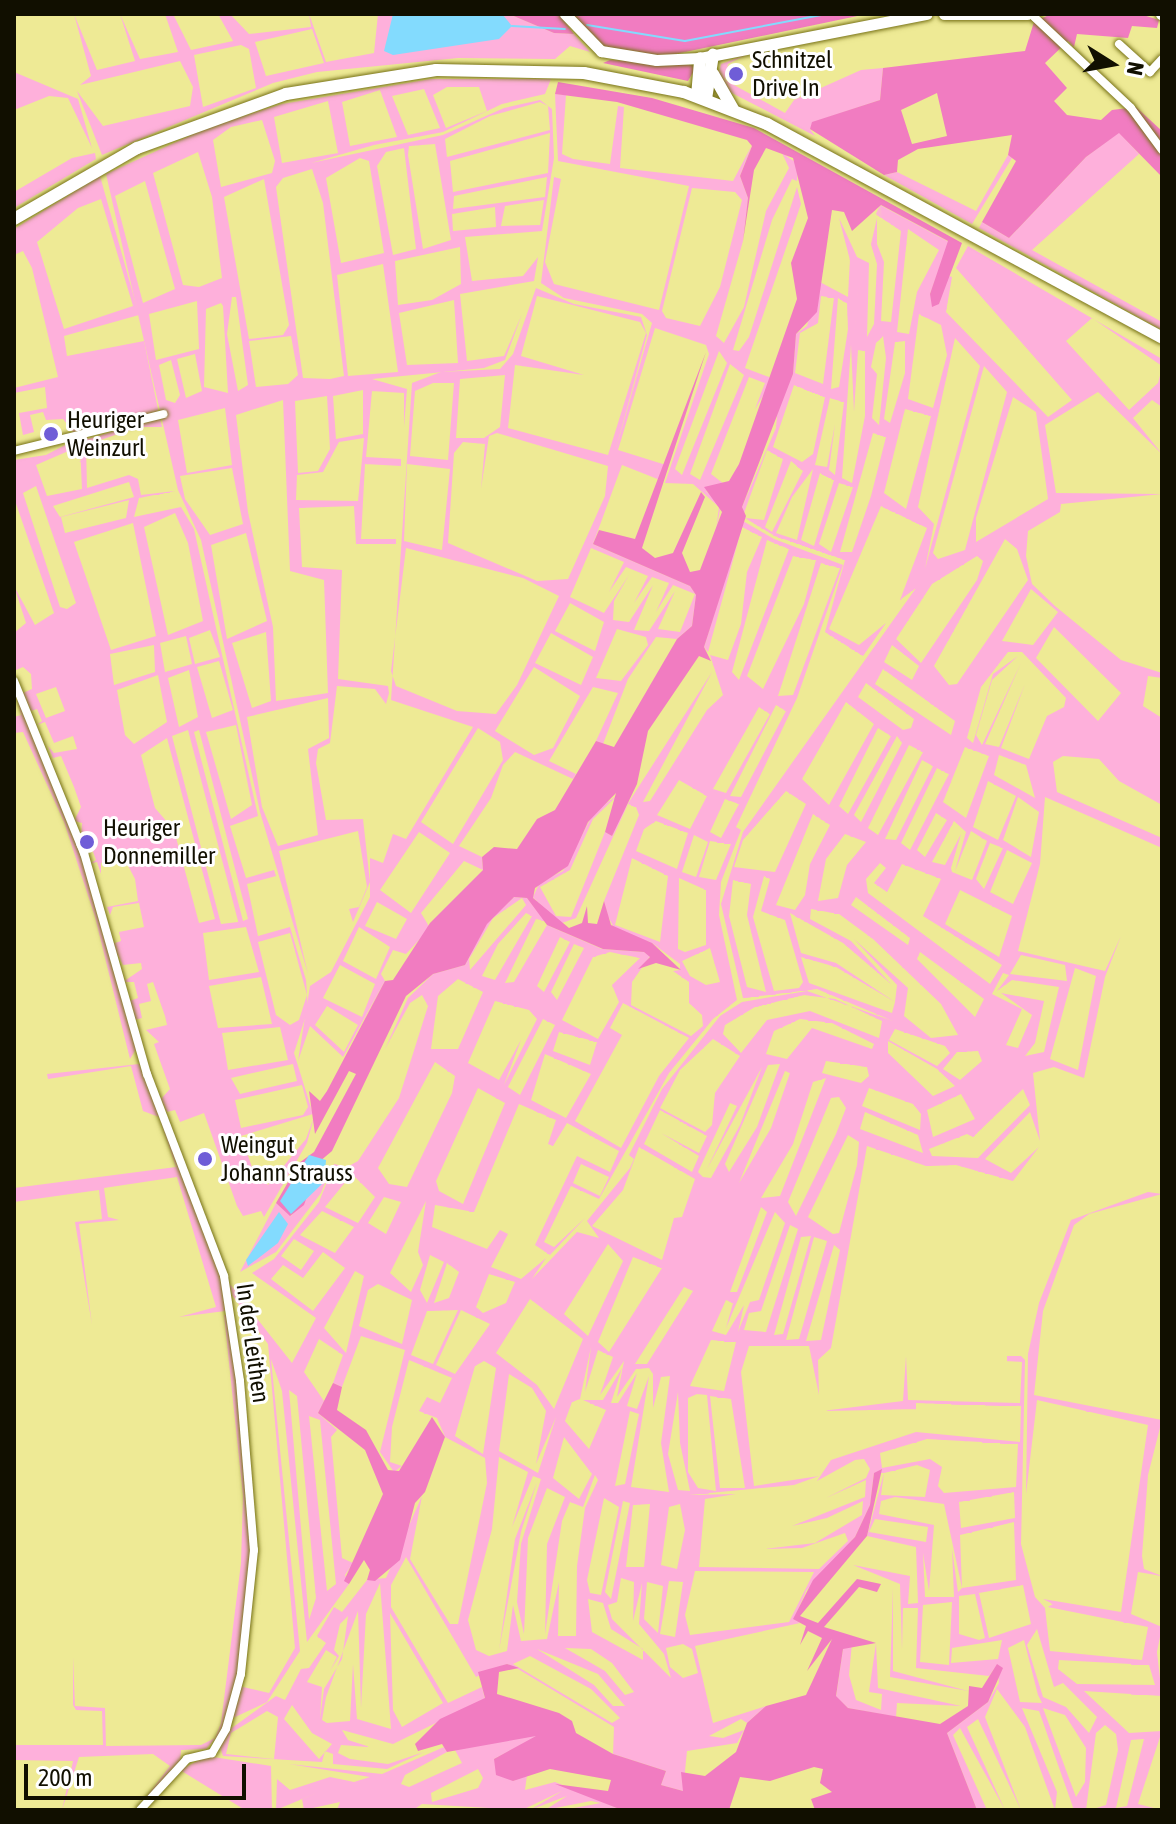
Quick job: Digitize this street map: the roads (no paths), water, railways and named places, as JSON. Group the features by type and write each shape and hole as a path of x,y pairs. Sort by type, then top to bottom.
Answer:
{"main road":[{"path":"707,56 713,74 733,109"},
{"path":"701,98 707,56"},
{"path":"14,219 118,158 255,103 400,74 576,72 701,98 733,109 817,149 1162,338"},
{"path":"701,98 713,74"},
{"path":"1043,275 1162,347"}],"street":[{"path":"565,14 583,38 632,58 707,56 927,14"},
{"path":"944,14 1029,14 1131,108 1162,150"},
{"path":"1119,44 1150,72 1162,59"},
{"path":"14,451 163,414"},
{"name":"In der Leithen","path":"14,681 84,853 142,1058 230,1300 253,1562 241,1674 226,1729 212,1753 187,1759 140,1810"}],"water":[{"path":"393,14 502,14 512,26 499,39 393,55 384,51"},
{"path":"309,1155 326,1160 324,1182 291,1214 280,1201"},
{"path":"279,1212 288,1224 278,1243 248,1266 246,1260"}],"waterway":[{"path":"587,25 685,41 826,14"},
{"path":"512,26 565,29"}],"place":[{"name":"Schnitzel Drive In","path":"736,74"},
{"name":"Heuriger Weinzurl","path":"51,434"},
{"name":"Heuriger Donnemiller","path":"87,842"},
{"name":"Weingut Johann Strauss","path":"205,1159"}]}
